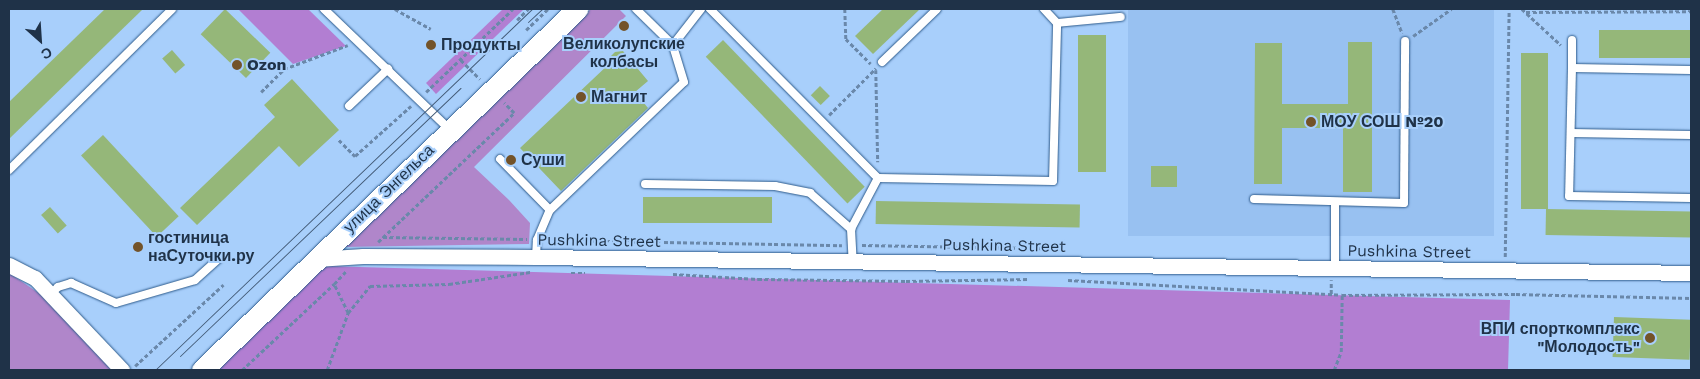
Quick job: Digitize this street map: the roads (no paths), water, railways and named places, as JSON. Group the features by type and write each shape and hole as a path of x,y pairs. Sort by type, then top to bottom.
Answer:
{"main road":[{"name":"улица Энгельса","path":"202,370 576,9"}],"street":[{"name":"Pushkina Street","path":"316,259 362,256 538,264 852,262 1333,271 1691,273"},
{"path":"9,265 35,278 122,370"}],"lane":[{"path":"9,170 172,9"},
{"path":"324,9 359,40 450,131"},
{"path":"538,264 537,240 550,210 684,82 673,45 636,9"},
{"path":"673,45 701,9"},
{"path":"710,9 878,178 1053,181 1057,23 1044,9"},
{"path":"882,62 937,9"},
{"path":"1057,23 1121,17"},
{"path":"1572,40 1569,196 1691,198"},
{"path":"1254,199 1404,203 1405,41"},
{"path":"1572,68 1691,70"},
{"path":"349,106 388,69"},
{"path":"1571,133 1691,135"},
{"path":"500,159 550,210"},
{"path":"852,262 851,229 878,178"},
{"path":"645,184 775,186 810,193 851,229"},
{"path":"1333,271 1335,202"},
{"path":"51,294 58,287 70,283 116,303 195,280 218,259"}],"tram line":[{"path":"155,370 532,9"},
{"path":"528,22 542,9"},
{"path":"180,356 460,88"}],"place":[{"name":"Великолупские колбасы","path":"624,26"},
{"name":"Продукты","path":"431,45"},
{"name":"Ozon","path":"237,65"},
{"name":"Магнит","path":"581,97"},
{"name":"МОУ СОШ №20","path":"1311,122"},
{"name":"Суши","path":"511,160"},
{"name":"гостиница наСуточки.ру","path":"138,247"},
{"name":"ВПИ спорткомплекс \"Молодость\"","path":"1650,338"}]}
